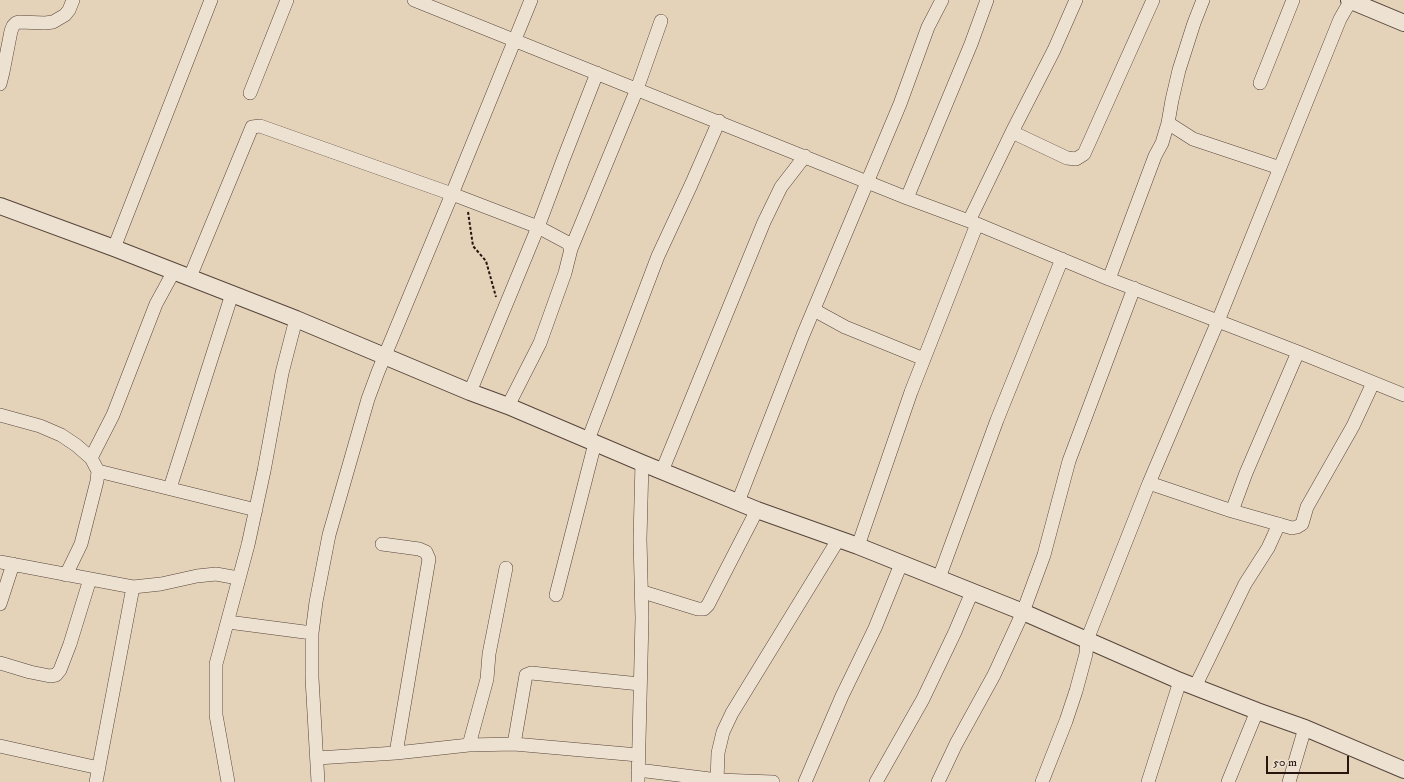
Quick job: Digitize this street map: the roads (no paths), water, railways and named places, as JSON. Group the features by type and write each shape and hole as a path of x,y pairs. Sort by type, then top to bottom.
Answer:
{"street":[{"path":"0,84 5,66 7,45 13,26 19,22 53,22 69,10 73,0"},
{"path":"114,248 211,0"},
{"path":"250,93 287,0"},
{"path":"414,0 719,121 907,198 1298,352 1404,396"},
{"path":"318,782 312,678 312,633 316,602 329,536 368,399 384,356 531,0"},
{"path":"738,502 814,310 900,104 928,28 942,0"},
{"path":"907,198 971,44 987,0"},
{"path":"858,546 911,392 973,223 1012,132 1054,50 1076,0"},
{"path":"1012,132 1067,158 1076,159 1084,154 1153,0"},
{"path":"1109,278 1162,143 1168,123 1179,70 1203,0"},
{"path":"1260,83 1293,0"},
{"path":"1042,782 1076,691 1086,654 1087,640 1149,483 1218,321 1340,19 1350,0 1404,23"},
{"path":"508,406 540,343 565,273 571,248 637,89 661,21"},
{"path":"470,392 538,227 598,73"},
{"path":"556,595 591,441 658,256 691,186 719,121"},
{"path":"1168,123 1193,139 1280,168"},
{"path":"190,277 252,127 260,126 466,199 538,227 568,243 571,248"},
{"path":"662,471 764,222 781,187 805,156"},
{"path":"0,206 190,277 296,319 757,510 858,546 939,578 1023,612 1180,681 1257,712 1305,728 1404,770"},
{"path":"939,578 997,420 1062,259"},
{"path":"91,458 113,415 156,304 174,271"},
{"path":"938,782 956,744 994,675 1023,612 1044,555 1069,460 1134,288"},
{"path":"170,488 232,294"},
{"path":"814,310 846,327 924,359"},
{"path":"228,782 216,715 216,664 248,545 282,374 296,319"},
{"path":"1232,511 1246,473 1298,352"},
{"path":"1149,483 1232,511 1292,528 1297,527 1302,524 1307,507 1353,426 1373,383"},
{"path":"0,415 40,426 61,435 91,458 98,471 91,508 81,544 66,575"},
{"path":"642,463 640,539 642,592 638,776 718,781 773,782"},
{"path":"98,471 256,510"},
{"path":"642,592 692,607 704,609 708,605 757,510"},
{"path":"1195,687 1245,584 1268,548 1279,524"},
{"path":"718,781 718,753 723,732 732,713 838,540"},
{"path":"382,544 420,549 426,552 429,558 396,753"},
{"path":"0,604 6,563 133,587 161,584 197,576 216,574 238,578"},
{"path":"805,782 842,696 878,622 901,564"},
{"path":"470,745 486,679 489,654 506,568"},
{"path":"0,663 30,672 50,676 56,675 60,670 68,649 90,579"},
{"path":"96,782 133,587"},
{"path":"876,782 923,699 952,639 972,592"},
{"path":"228,622 312,633"},
{"path":"514,744 526,675 531,672 640,684"},
{"path":"1148,782 1180,681"},
{"path":"1228,782 1257,712"},
{"path":"1289,782 1305,728"},
{"path":"317,758 435,750 470,745 514,744 638,755"},
{"path":"0,746 99,768"}]}
